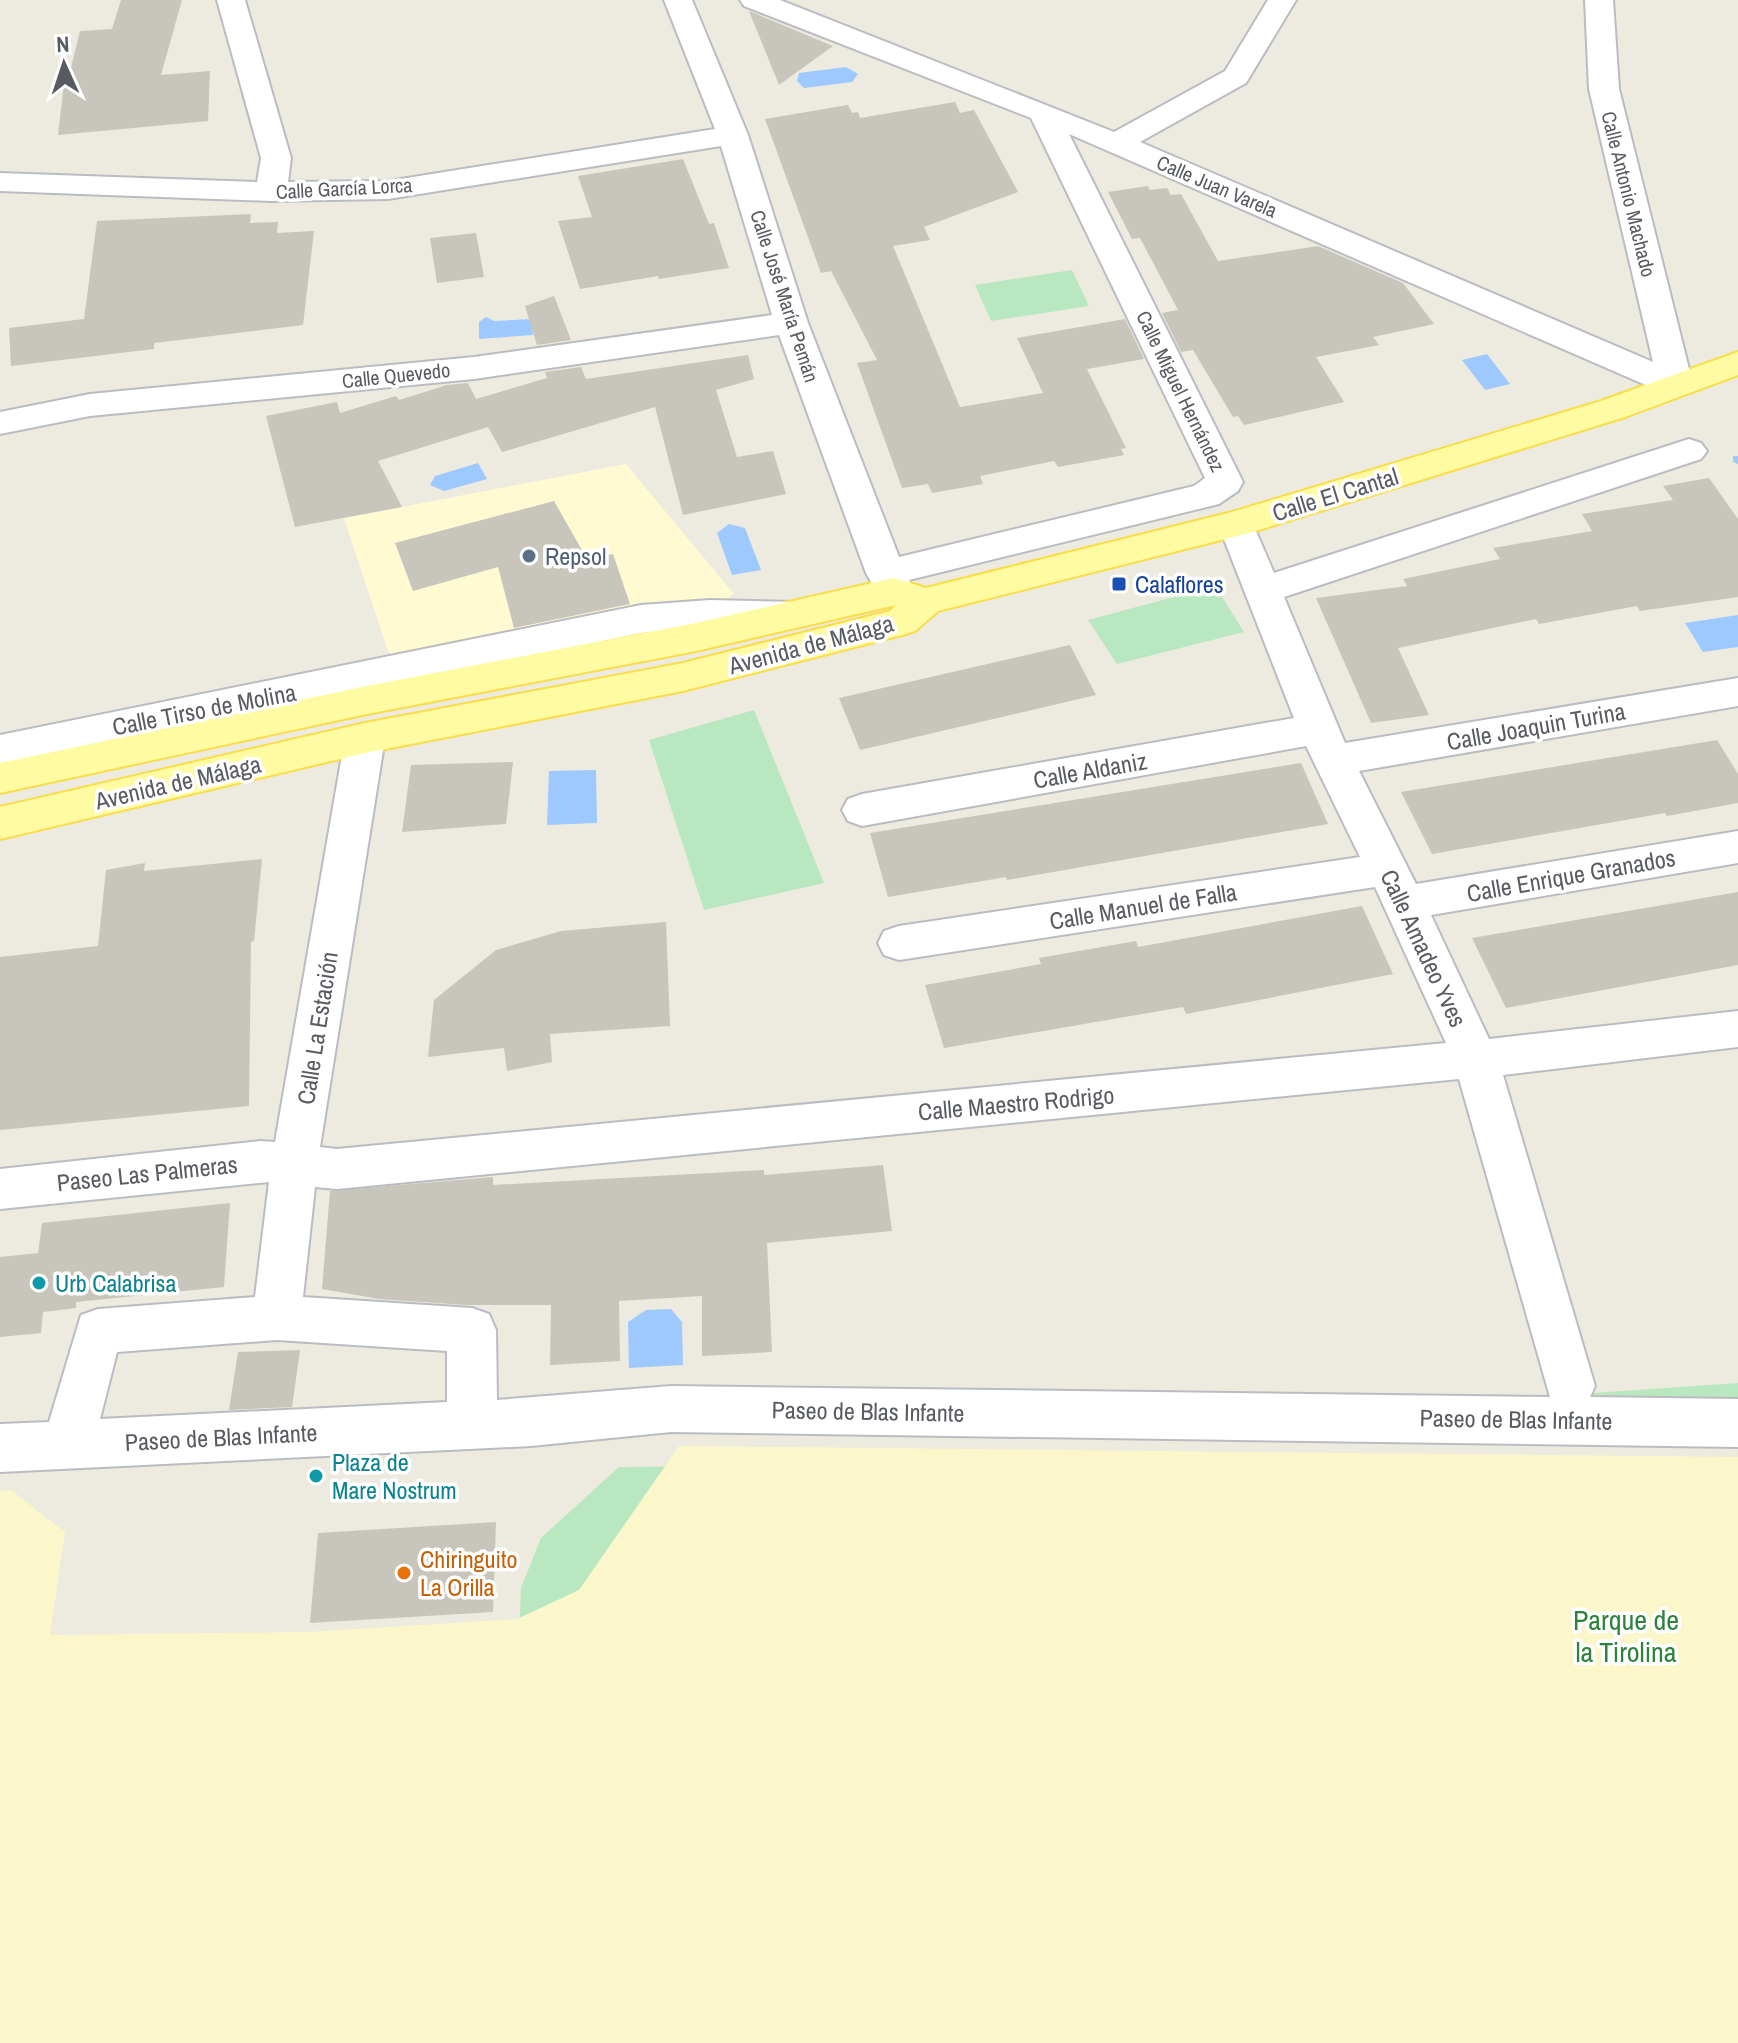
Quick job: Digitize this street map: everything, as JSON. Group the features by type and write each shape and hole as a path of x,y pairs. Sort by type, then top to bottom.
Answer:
{"main road":[{"name":"Calle El Cantal","path":"902,588 1236,524 1613,409 1738,363"},
{"name":"Avenida de Málaga","path":"0,778 375,692 794,615 902,588 902,621 727,666 375,692 312,751 0,823"}],"street":[{"path":"231,0 276,158 271,192"},
{"name":"Calle José María Pemán","path":"678,0 733,135 791,323 902,588"},
{"name":"Calle Juan Varela","path":"754,0 1043,112 1676,385"},
{"path":"1116,143 1236,77 1282,0"},
{"name":"Calle Antonio Machado","path":"1599,0 1604,89 1676,385"},
{"name":"Calle Miguel Hernández","path":"902,588 1206,495 1225,482 1043,112"},
{"name":"Calle García Lorca","path":"0,182 271,192 388,190 733,135"},
{"name":"Calle Quevedo","path":"0,423 90,405 474,368 791,323"},
{"path":"1262,590 1689,451"},
{"name":"Calle Amadeo Yves","path":"1236,524 1326,745 1476,1059 1570,1386"},
{"name":"Calle Tirso de Molina","path":"0,750 158,719 375,692 641,619 710,613 794,615"},
{"name":"Calle La Estación","path":"277,1318 294,1165 375,692"},
{"name":"Calle Joaquin Turina","path":"1326,745 1738,692"},
{"path":"55,766 158,719"},
{"name":"Calle Aldaniz","path":"862,810 1326,745"},
{"name":"Calle Enrique Granados","path":"1396,886 1738,847"},
{"name":"Calle Manuel de Falla","path":"899,943 1396,886"},
{"name":"Calle Maestro Rodrigo","path":"294,1165 337,1169 1476,1059 1738,1029"},
{"name":"Paseo Las Palmeras","path":"0,1189 260,1161 294,1165"},
{"path":"68,1444 98,1331 277,1318 472,1330 472,1425"},
{"name":"Paseo de Blas Infante","path":"0,1448 472,1425 671,1409 1738,1423"}],"shaded area":[{"name":"Repsol","path":"626,464 734,594 685,629 426,686 388,651 344,518"}],"green space":[{"path":"1072,270 1089,306 991,321 975,285"},
{"path":"1215,586 1244,632 1117,664 1088,620"},
{"path":"754,710 824,883 704,910 649,740"},
{"path":"1738,1383 1738,1409 1574,1408 1594,1393"},
{"path":"741,1466 519,1644 521,1588 541,1538 619,1467"}],"sand":[{"path":"679,1446 1738,1457 1738,2043 0,2043 0,1491 11,1490 65,1532 50,1635 309,1632 517,1619 579,1590"}],"water":[{"path":"846,67 858,74 852,82 804,88 797,81 799,73"},
{"path":"486,317 494,321 531,319 533,335 479,339 479,322"},
{"path":"1487,354 1510,384 1485,390 1462,360"},
{"path":"478,463 487,479 444,491 430,485 435,476"},
{"path":"729,524 745,528 761,570 732,575 717,533"},
{"path":"1738,615 1738,647 1703,652 1685,623"},
{"path":"596,770 597,823 547,825 549,771"},
{"path":"671,1309 682,1322 683,1365 629,1368 628,1322 646,1310"}],"building":[{"path":"121,0 182,0 161,75 210,71 208,121 58,135 64,84 67,84 80,31 112,29"},
{"path":"749,11 833,46 779,85"},
{"path":"955,102 960,113 974,110 1018,192 924,227 930,240 893,246 960,407 1043,393 1017,338 1125,319 1144,359 1087,369 1126,448 1121,449 1124,455 1058,467 1054,461 980,476 983,484 932,493 928,484 902,488 857,363 877,360 831,271 821,273 765,119 848,105 852,113 858,112 860,118"},
{"path":"683,159 709,224 714,223 729,268 580,289 558,221 592,217 578,176"},
{"path":"1148,186 1150,190 1167,188 1171,195 1181,194 1218,261 1318,246 1403,283 1434,324 1373,337 1379,345 1316,357 1344,402 1244,425 1238,416 1233,417 1193,350 1181,352 1162,313 1178,310 1140,238 1132,239 1108,192"},
{"path":"251,214 250,223 278,222 277,233 314,231 303,325 154,343 154,349 11,366 9,328 84,319 97,221"},
{"path":"476,233 484,277 437,283 430,238"},
{"path":"554,296 571,340 537,345 525,306"},
{"path":"748,355 754,379 716,390 737,457 773,451 786,494 683,515 655,407 502,452 488,427 378,461 402,507 295,527 266,416 337,402 340,413 396,396 399,400 447,385 468,383 476,399 547,378 545,372 581,367 586,379"},
{"path":"1709,478 1738,519 1738,597 1640,611 1637,606 1539,624 1536,619 1398,648 1429,715 1371,723 1316,598 1407,586 1403,579 1500,559 1493,548 1592,531 1582,514 1673,500 1663,486"},
{"path":"554,501 587,559 613,554 630,604 514,628 498,567 413,591 395,543"},
{"path":"1070,645 1096,695 860,750 839,698"},
{"path":"1717,740 1738,774 1738,803 1667,816 1665,813 1432,854 1401,792"},
{"path":"513,762 506,824 402,832 411,765"},
{"path":"1301,763 1328,824 1007,880 1006,877 888,897 870,833"},
{"path":"262,859 254,941 251,942 249,1106 0,1130 0,957 98,946 106,870 145,863 144,871"},
{"path":"1738,892 1738,965 1506,1008 1472,938"},
{"path":"1362,906 1393,974 1186,1014 1183,1007 944,1048 925,985 1041,964 1039,958 1136,941 1138,947"},
{"path":"666,922 670,1026 550,1034 552,1062 507,1071 504,1048 428,1057 434,1000 496,950 561,931"},
{"path":"883,1165 892,1231 767,1243 772,1352 702,1356 702,1296 619,1301 620,1361 550,1365 551,1305 466,1305 379,1299 322,1289 330,1191 493,1177 493,1185 764,1170 764,1175"},
{"path":"230,1203 224,1287 76,1302 76,1308 43,1312 41,1333 0,1337 0,1257 38,1253 42,1223"},
{"path":"300,1350 292,1407 229,1410 238,1352"},
{"name":"Chiringuito La Orilla","path":"496,1522 493,1612 310,1623 318,1533"}],"place":[{"name":"Repsol","path":"529,556"},
{"name":"Calaflores","path":"1119,584"},
{"name":"Urb Calabrisa","path":"39,1283"},
{"name":"Plaza de Mare Nostrum","path":"316,1476"},
{"name":"Chiringuito La Orilla","path":"404,1573"}],"park label":[{"name":"Parque de la Tirolina","path":"1626,1636"}]}
